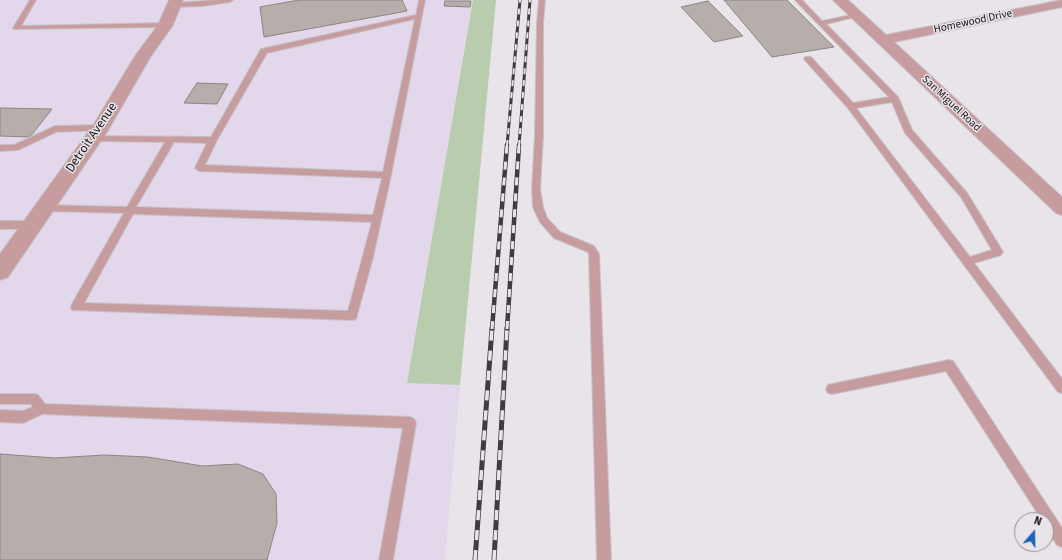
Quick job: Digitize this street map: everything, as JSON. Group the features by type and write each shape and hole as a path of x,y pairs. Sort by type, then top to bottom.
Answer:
{"street":[{"name":"San Miguel Road","path":"840,0 1062,208"},
{"name":"Detroit Avenue","path":"0,272 97,133 144,56 165,25 176,2"},
{"name":"Homewood Drive","path":"884,40 1062,3"}],"lane":[{"path":"33,0 16,28 165,25"},
{"path":"176,2 203,4 230,0"},
{"path":"171,139 76,308 352,316 387,175 422,0"},
{"path":"542,0 540,23 539,136 536,189 538,207 543,220 557,235 591,249 594,254 604,560"},
{"path":"798,0 894,99 908,131 964,195 998,252 967,262"},
{"path":"387,175 199,168 213,140 264,51 419,16"},
{"path":"821,23 856,16"},
{"path":"808,59 852,106 1062,388"},
{"path":"852,106 894,99"},
{"path":"0,148 15,148 55,129 171,139 213,140"},
{"path":"44,208 377,219"},
{"path":"0,225 32,225"},
{"path":"832,389 949,365 1062,540"},
{"path":"0,399 34,399 42,409"},
{"path":"0,416 22,417 42,409 410,423 386,560"}],"shaded area":[{"path":"0,0 473,0 407,382 460,385 445,560 0,560"}],"green space":[{"path":"473,0 496,0 460,385 407,383"}],"building":[{"path":"299,0 402,0 407,11 264,37 260,7"},
{"path":"724,0 787,0 834,47 772,57"},
{"path":"445,1 471,1 470,7 444,6"},
{"path":"708,1 743,36 714,42 681,7"},
{"path":"197,83 228,84 217,104 184,103"},
{"path":"0,108 52,109 30,137 0,136"},
{"path":"0,454 55,458 104,455 148,457 202,466 238,464 263,474 276,494 277,523 267,560 0,560"}],"railway":[{"path":"507,146 520,0"},
{"path":"519,146 530,0"},
{"path":"492,329 507,145"},
{"path":"507,329 519,145"},
{"path":"475,560 492,328"},
{"path":"494,560 507,328"}]}
